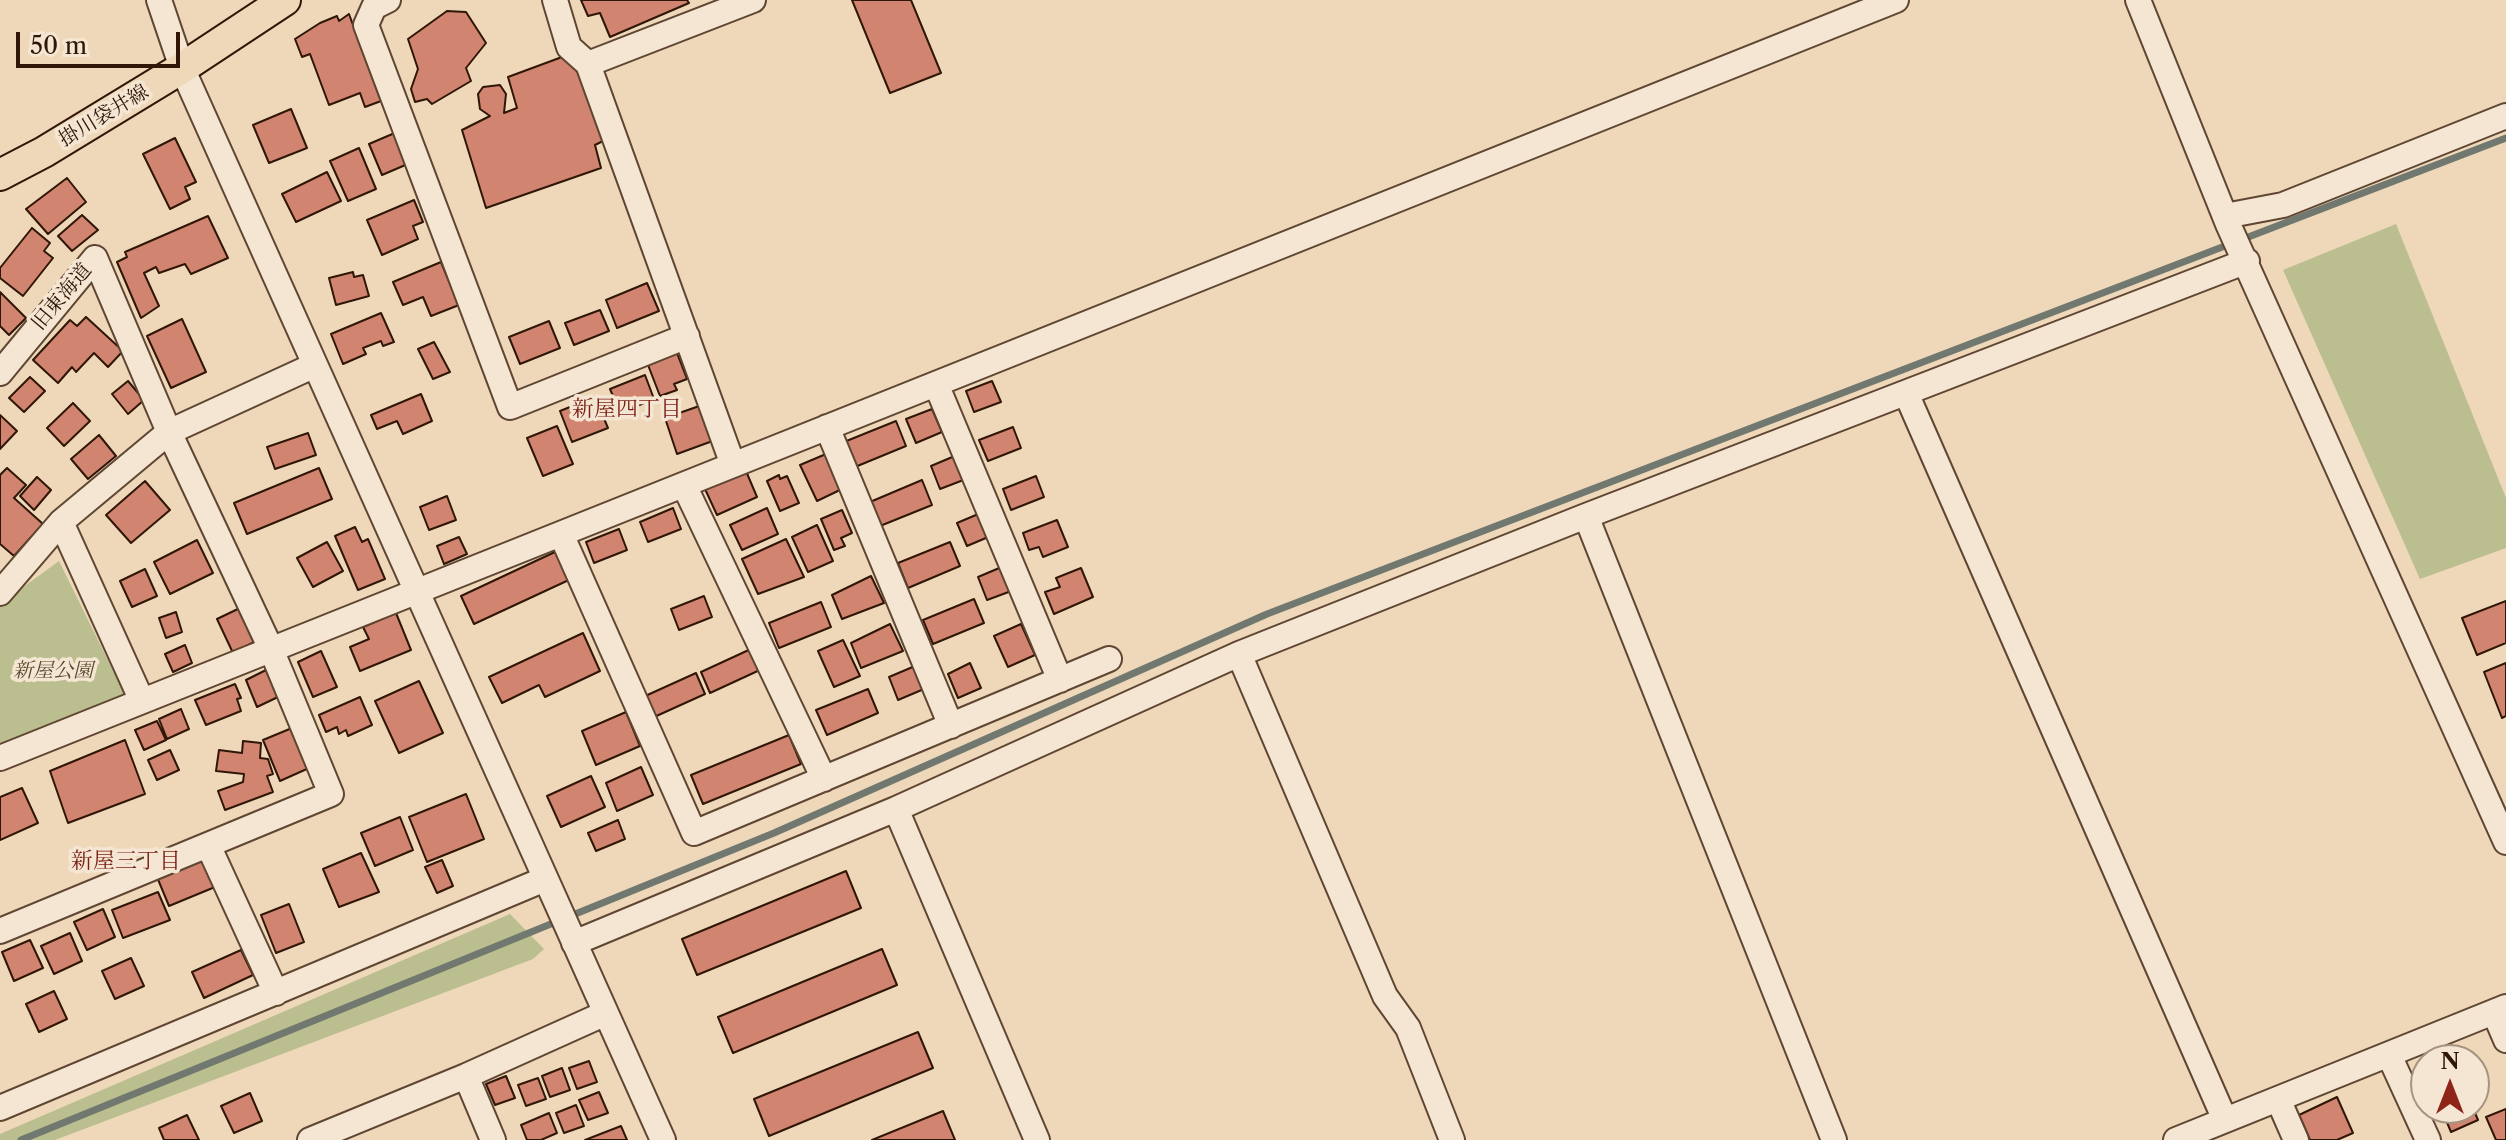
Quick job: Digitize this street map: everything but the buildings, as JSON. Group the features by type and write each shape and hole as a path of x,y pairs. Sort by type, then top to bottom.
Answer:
{"main road":[{"name":"掛川袋井線","path":"0,175 44,152 182,68 285,0"}],"street":[{"path":"159,0 182,68 663,1140"},
{"path":"388,0 374,7 366,25 510,407 687,336"},
{"path":"555,0 569,47 588,64 733,465"},
{"path":"588,64 753,0"},
{"path":"0,758 1896,0"},
{"path":"2138,0 2226,220 2506,842"},
{"path":"2226,220 2283,205 2506,116"},
{"name":"旧東海道","path":"0,373 95,258 169,432"},
{"path":"572,938 896,809 1239,654 2245,258"},
{"path":"0,593 61,522 169,432 315,365"},
{"path":"936,384 1060,680"},
{"path":"1906,393 2225,1120"},
{"path":"827,427 951,726"},
{"path":"0,931 331,794 271,649 169,432"},
{"path":"684,485 824,779"},
{"path":"1586,516 1834,1140"},
{"path":"61,522 142,701"},
{"path":"561,534 694,833 1109,659"},
{"path":"1239,654 1385,996 1408,1028 1452,1140"},
{"path":"896,809 1037,1140"},
{"path":"208,845 276,993"},
{"path":"0,1108 545,879"},
{"path":"2176,1140 2500,1010 2506,1040"},
{"path":"310,1140 466,1076 606,1013"},
{"path":"2389,1055 2428,1140"},
{"path":"466,1076 493,1140"},
{"path":"2278,1099 2296,1140"}],"green space":[{"path":"2396,224 2506,498 2506,548 2420,579 2283,270"},
{"name":"新屋公園","path":"59,561 126,697 0,751 0,604"},
{"path":"510,914 544,949 533,959 55,1140 0,1140 0,1134"}],"waterway":[{"path":"21,1140 774,833 1267,614 2506,138"}],"district":[{"name":"新屋四丁目","path":"627,410"},
{"name":"新屋三丁目","path":"126,862"}]}
